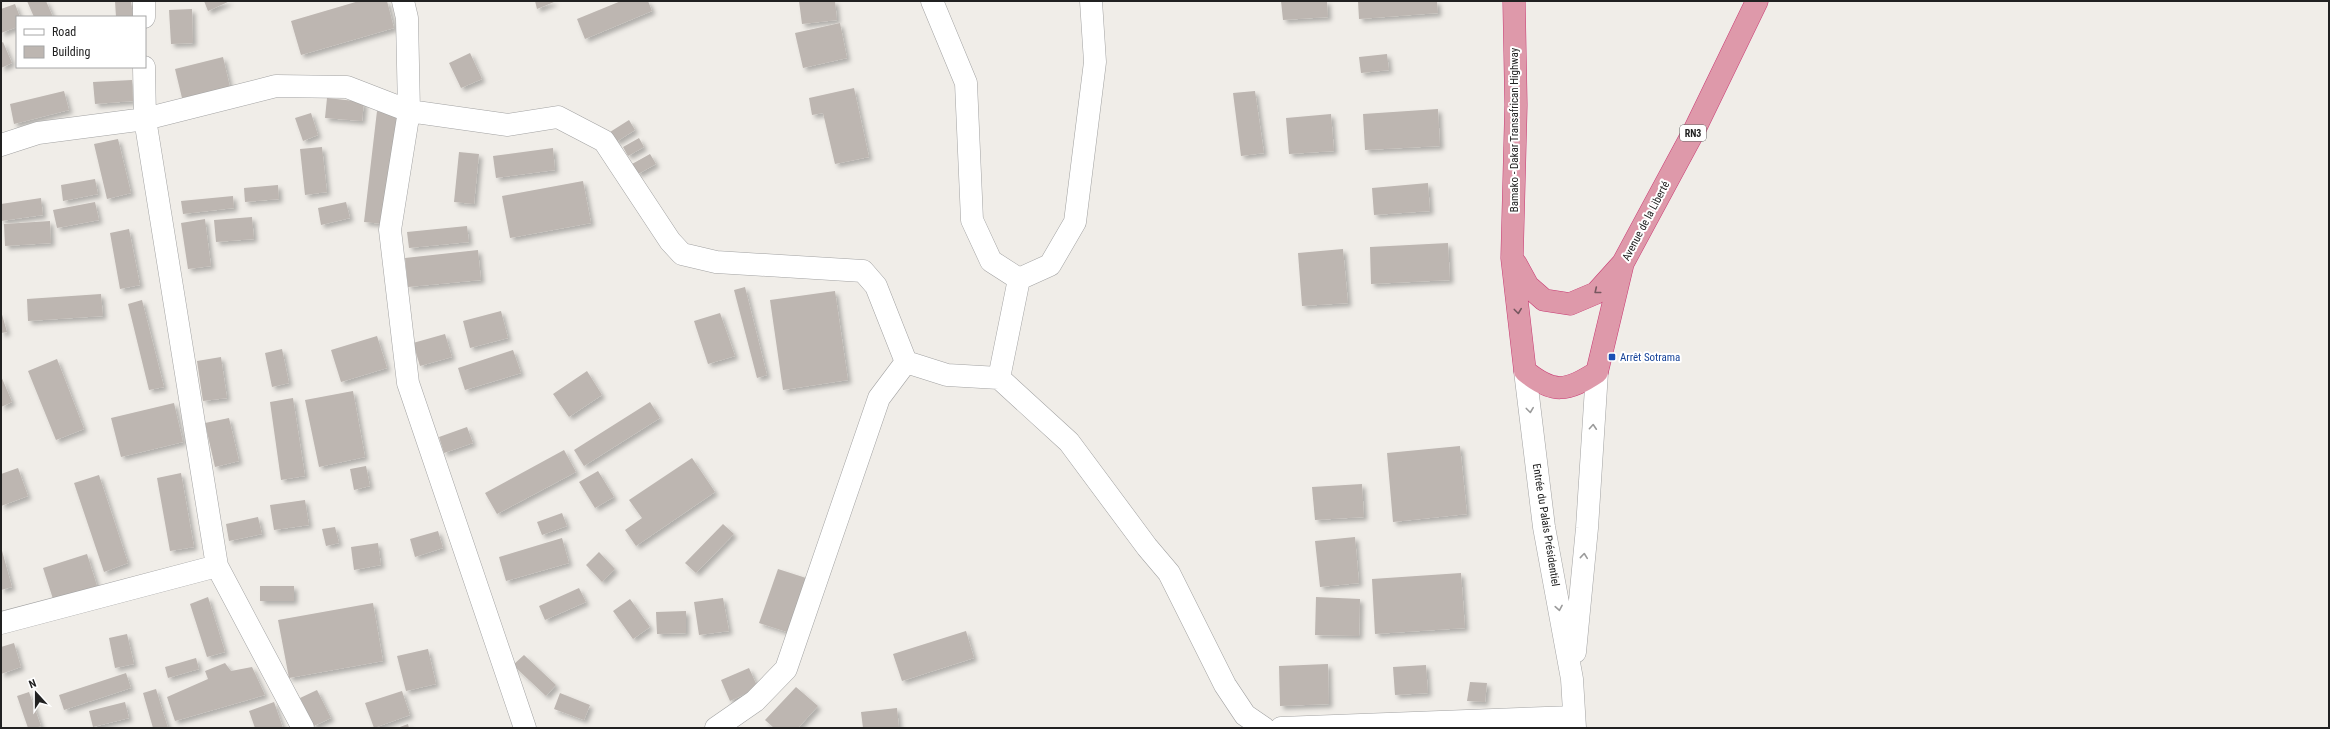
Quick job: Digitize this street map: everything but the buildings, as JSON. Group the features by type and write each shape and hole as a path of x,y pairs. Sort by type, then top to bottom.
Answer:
{"highway":[{"name":"Bamako - Dakar Transafrican Highway","path":"1512,258 1516,105 1514,1"},
{"name":"Avenue de la Liberté","path":"1512,258 1528,286 1544,300 1570,304 1596,293 1623,263 1693,133 1757,1"},
{"path":"1512,258 1525,371 1539,383 1552,389 1567,388 1582,382 1597,372"},
{"name":"RN3","path":"1597,372 1623,263"}],"street":[{"path":"144,1 144,16"},
{"path":"403,1 407,18 409,112 390,230 408,383 525,728"},
{"path":"932,1 966,83 972,220 991,261 1019,279"},
{"path":"1019,279 1050,265 1075,222 1095,62 1091,1"},
{"path":"144,68 145,119 216,566 302,728"},
{"path":"1,144 38,133 145,119 276,86 347,87 409,112 508,126 558,117 604,141 670,242 682,254 716,262 863,271 876,286 906,362"},
{"path":"999,378 1019,279"},
{"path":"906,362 947,375 999,378 1069,442 1147,547 1169,573 1225,685 1245,715 1264,728"},
{"path":"716,728 755,701 786,669 879,398 906,362"},
{"name":"Entrée du Palais Présidentiel","path":"1525,371 1544,526 1572,679 1575,723"},
{"name":"Entrée du Palais Présidentiel","path":"1572,679 1587,528 1597,372"},
{"path":"1,623 216,566"},
{"path":"1281,728 1575,723"}],"place":[{"name":"Arrêt Sotrama","path":"1612,357"}]}
